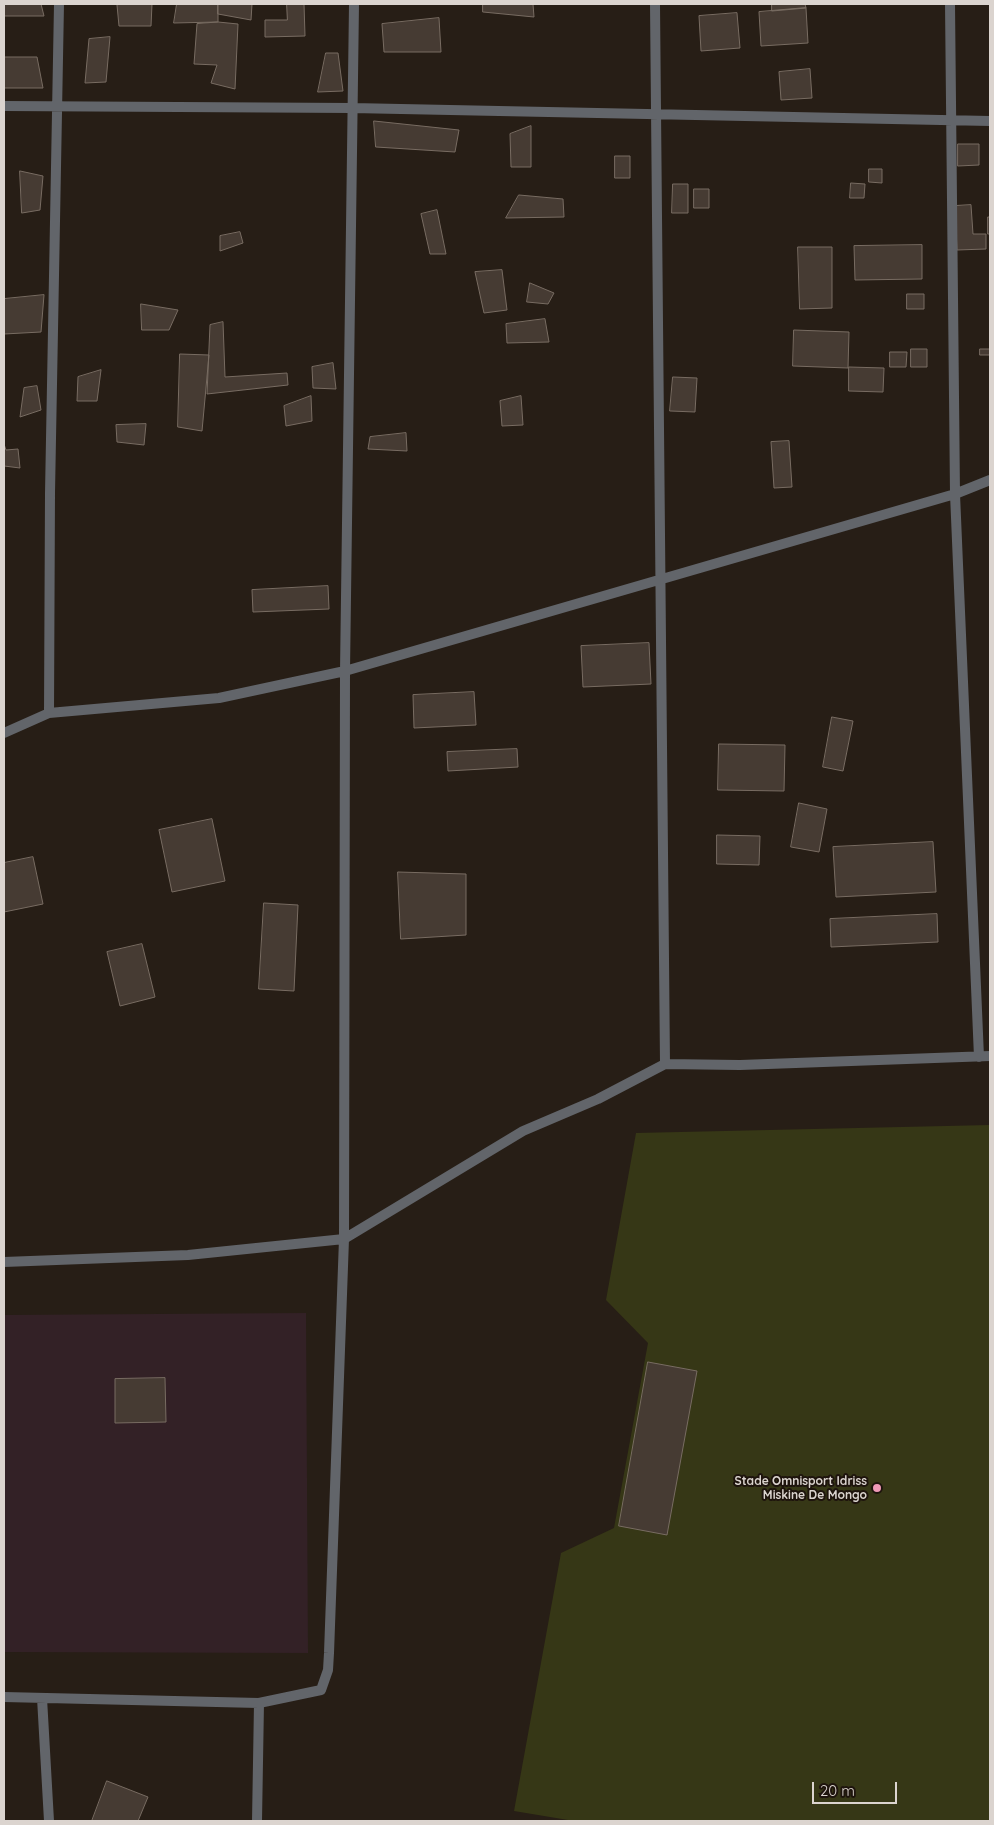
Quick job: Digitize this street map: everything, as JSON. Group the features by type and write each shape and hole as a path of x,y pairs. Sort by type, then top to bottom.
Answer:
{"street":[{"path":"49,713 50,493 59,4"},
{"path":"4,1696 258,1703 321,1690 328,1670 344,1239 345,670 354,4"},
{"path":"655,4 665,1064"},
{"path":"950,4 955,494 979,1057"},
{"path":"4,106 352,108 990,121"},
{"path":"4,734 49,713 219,698 345,670 955,494 990,480"},
{"path":"4,1262 188,1255 344,1239 523,1130 598,1099 665,1064 740,1065 990,1056"},
{"path":"42,1698 49,1821"},
{"path":"257,1821 258,1703"}],"shaded area":[{"path":"990,1125 990,1821 574,1821 514,1811 561,1553 614,1528 648,1343 606,1300 636,1133"},
{"path":"306,1313 308,1653 4,1652 4,1315"}],"building":[{"path":"4,4 41,4 44,16 4,16"},
{"path":"152,4 151,26 119,26 117,5"},
{"path":"177,4 218,4 218,22 174,23"},
{"path":"218,4 252,4 251,20 218,14"},
{"path":"287,4 304,4 305,36 265,37 265,20 287,20"},
{"path":"483,4 533,4 534,17 483,12"},
{"path":"772,4 805,4 806,8 772,11"},
{"path":"806,8 808,43 761,46 759,12"},
{"path":"737,13 740,48 701,51 699,16"},
{"path":"439,18 441,52 384,52 382,24"},
{"path":"218,22 238,24 235,89 211,83 217,65 194,64 197,24"},
{"path":"110,37 106,82 85,83 89,39"},
{"path":"326,53 338,53 343,91 318,92"},
{"path":"4,57 37,57 43,88 4,88"},
{"path":"810,69 812,98 781,100 779,72"},
{"path":"374,121 459,130 455,152 376,147"},
{"path":"531,126 531,167 511,167 510,134"},
{"path":"958,144 979,144 979,165 958,166"},
{"path":"615,156 630,156 630,178 615,178"},
{"path":"869,169 882,169 882,183 869,182"},
{"path":"20,171 43,176 40,210 22,213"},
{"path":"851,183 865,184 864,198 850,198"},
{"path":"673,184 688,184 688,213 672,213"},
{"path":"694,189 709,189 709,208 694,208"},
{"path":"519,195 563,199 564,217 506,218"},
{"path":"971,205 973,234 986,234 986,249 957,250 955,206"},
{"path":"437,210 446,254 430,254 421,214"},
{"path":"988,217 990,217 990,234 988,234"},
{"path":"240,232 243,243 220,251 220,236"},
{"path":"922,245 922,279 855,280 854,246"},
{"path":"798,247 832,247 832,308 800,309"},
{"path":"502,270 507,310 484,313 475,272"},
{"path":"530,283 554,293 548,304 527,302"},
{"path":"907,294 924,294 924,309 907,309"},
{"path":"44,295 41,332 4,334 4,299"},
{"path":"141,304 178,310 169,330 142,330"},
{"path":"545,319 549,342 507,343 506,324"},
{"path":"223,322 225,377 287,373 288,385 207,394 210,325"},
{"path":"794,330 849,332 848,368 793,366"},
{"path":"911,349 927,349 927,367 911,367"},
{"path":"980,349 990,349 990,355 980,355"},
{"path":"890,352 907,352 906,367 890,367"},
{"path":"180,354 209,355 202,431 178,427"},
{"path":"333,363 336,389 313,388 312,367"},
{"path":"849,367 884,368 883,392 849,391"},
{"path":"101,370 97,401 77,401 78,377"},
{"path":"673,377 697,378 695,412 670,411"},
{"path":"37,386 41,410 20,417 24,388"},
{"path":"311,396 312,421 286,426 284,406"},
{"path":"521,396 523,425 502,426 500,401"},
{"path":"146,424 144,445 117,442 116,425"},
{"path":"406,433 407,451 368,449 370,437"},
{"path":"789,441 792,487 774,488 771,442"},
{"path":"4,444 6,450 18,449 20,468 4,466"},
{"path":"328,586 329,609 253,612 252,590"},
{"path":"649,643 651,684 583,687 581,646"},
{"path":"474,692 476,725 414,728 413,695"},
{"path":"832,717 853,721 843,771 823,767"},
{"path":"719,744 785,745 784,791 718,790"},
{"path":"517,749 518,767 448,771 447,752"},
{"path":"799,803 827,809 819,852 791,847"},
{"path":"212,819 225,881 172,892 159,830"},
{"path":"717,835 760,836 759,865 717,864"},
{"path":"933,842 936,892 836,897 833,847"},
{"path":"33,857 43,904 4,912 4,863"},
{"path":"398,872 466,874 466,935 401,939"},
{"path":"264,903 298,905 294,991 259,989"},
{"path":"937,914 938,942 831,947 830,919"},
{"path":"142,944 155,997 120,1006 107,952"},
{"path":"648,1362 697,1371 667,1535 619,1526"},
{"path":"165,1378 166,1422 115,1423 115,1379"},
{"path":"107,1781 148,1797 138,1821 92,1821"}],"place":[{"name":"Stade Omnisport Idriss Miskine De Mongo","path":"877,1488"}]}
